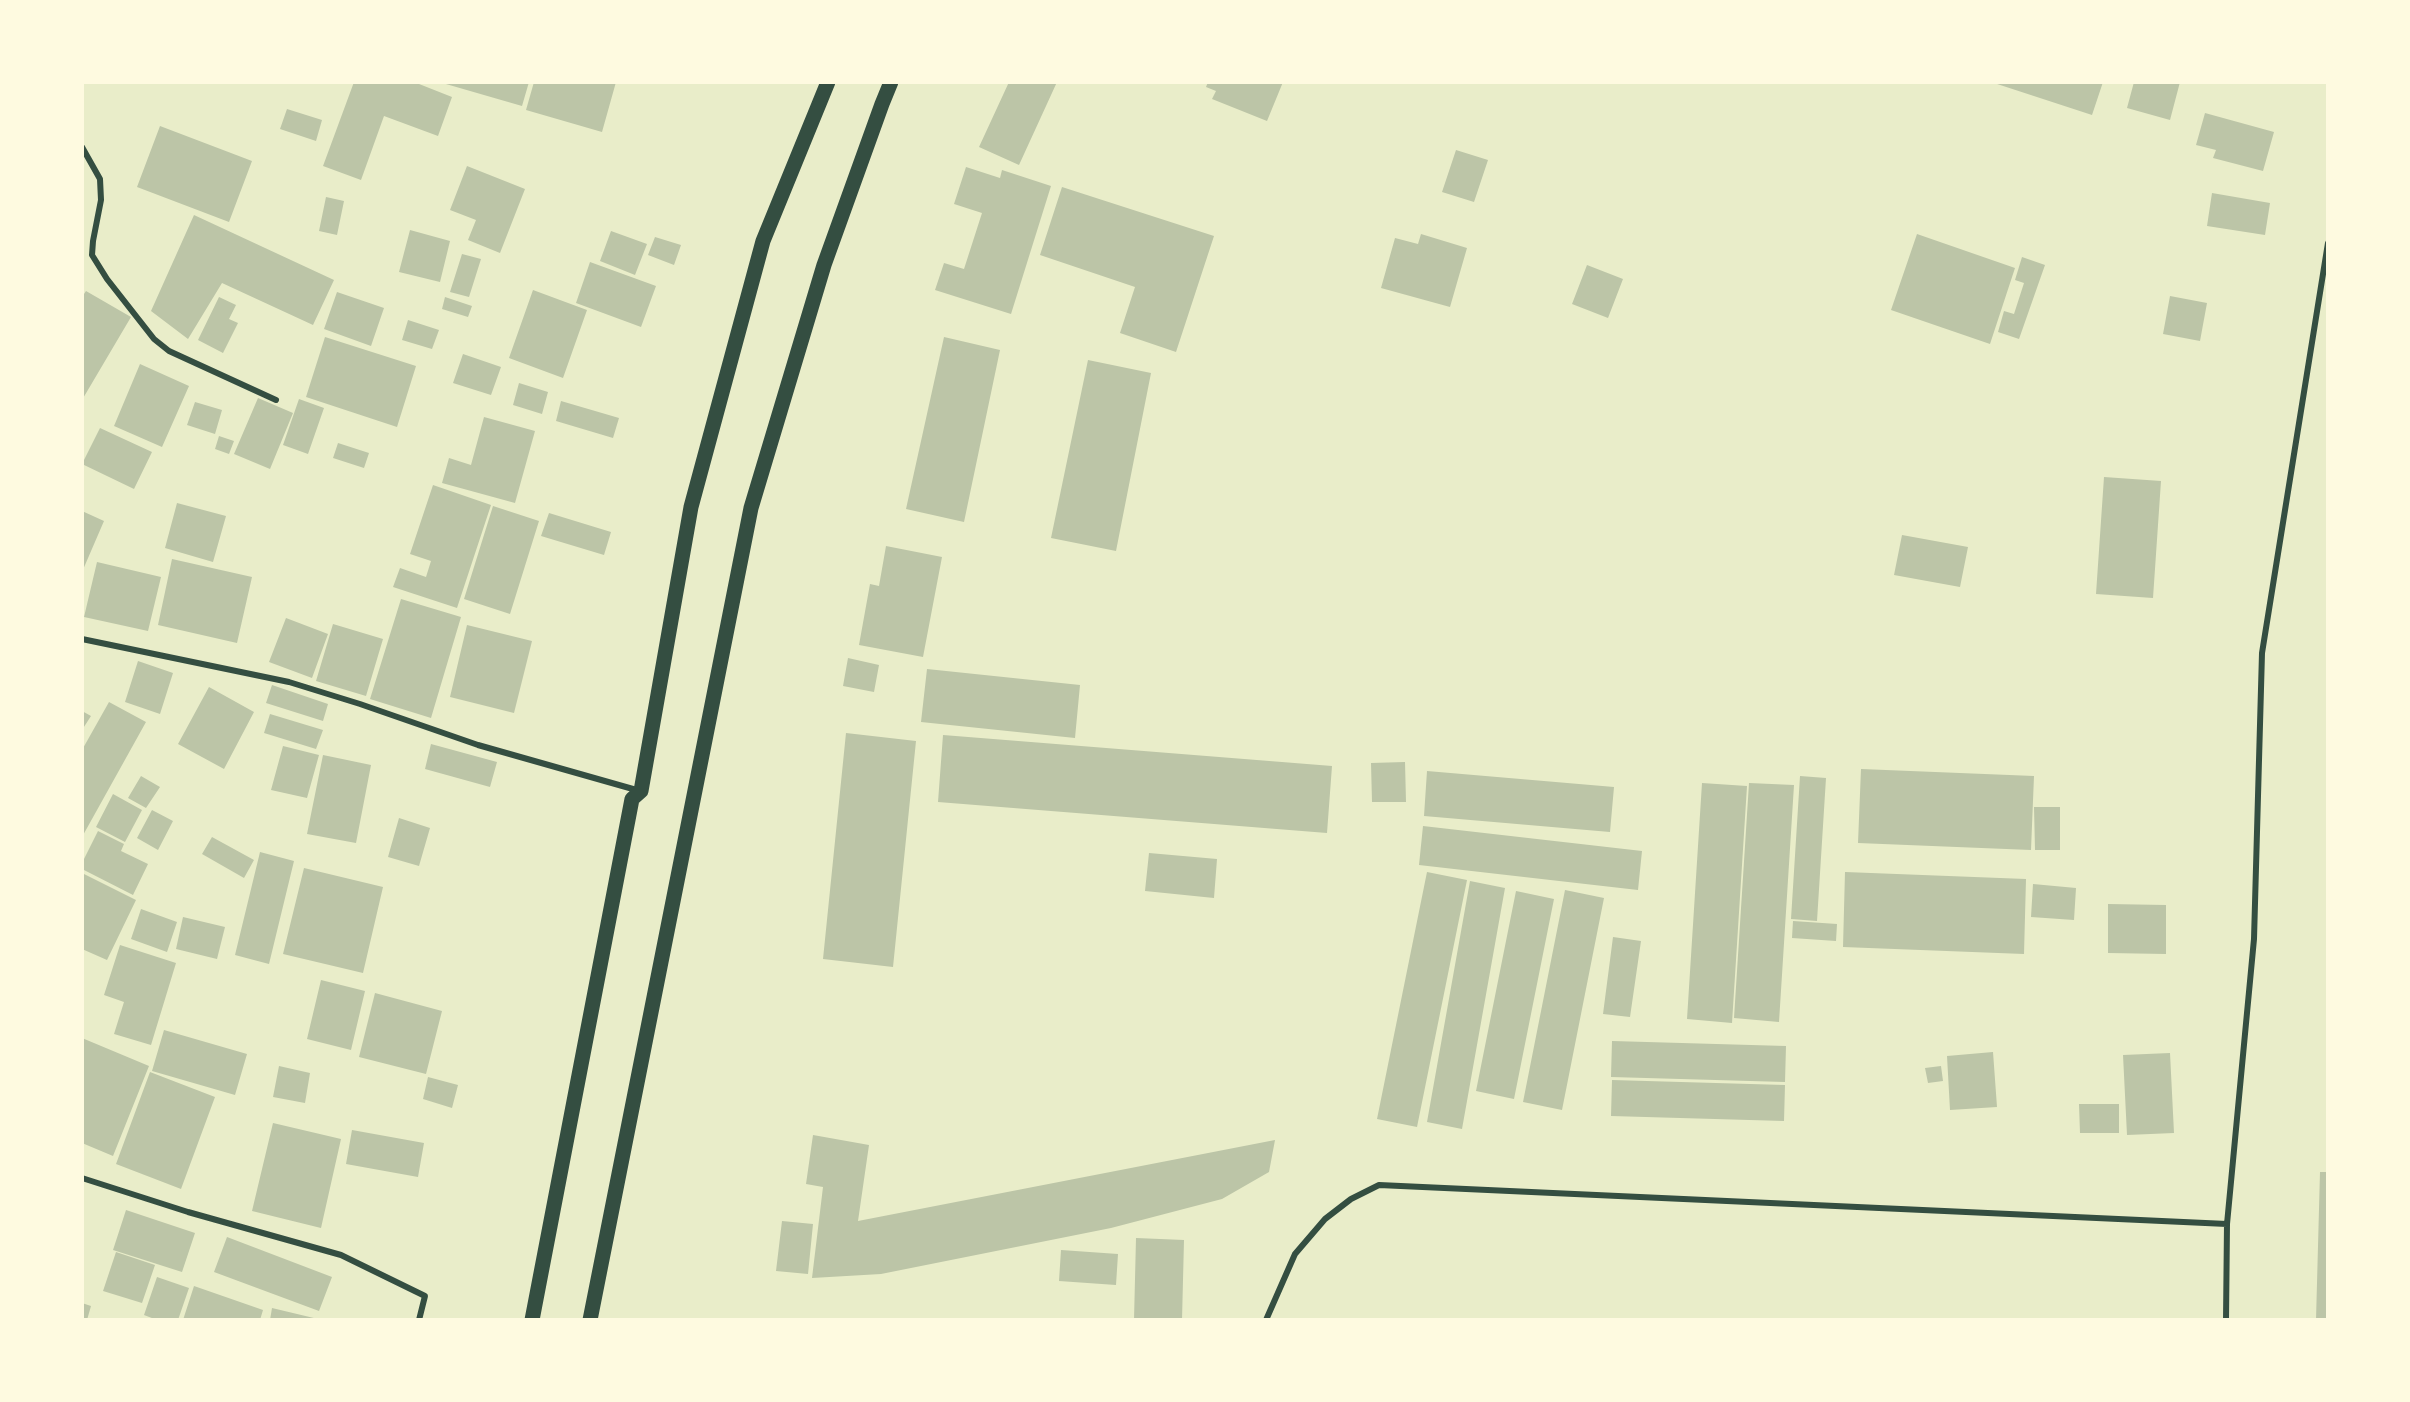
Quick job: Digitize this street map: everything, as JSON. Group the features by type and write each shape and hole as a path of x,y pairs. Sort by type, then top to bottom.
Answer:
{"main road":[{"path":"532,1320 632,799 641,791 691,507 763,241 828,82"},
{"path":"590,1320 751,508 824,264 891,82"}],"street":[{"path":"82,147 100,179 101,200 92,255 107,279 153,339 169,351 276,400"},
{"path":"2226,1320 2227,1224 2254,939 2262,653 2328,243"},
{"path":"82,639 289,682 478,745 641,791"},
{"path":"82,1178 188,1212 341,1255 425,1296 419,1320"},
{"path":"1266,1320 1295,1254 1325,1219 1351,1199 1379,1185 2227,1224"}],"building":[{"path":"354,82 414,82 452,97 438,136 384,116 361,180 323,166"},
{"path":"439,82 529,82 522,106"},
{"path":"534,82 616,82 602,132 526,110"},
{"path":"1009,82 1057,82 1019,165 979,147"},
{"path":"1208,82 1283,82 1267,121 1212,99 1216,91 1206,87"},
{"path":"1991,82 2103,82 2092,115"},
{"path":"2134,82 2180,82 2170,120 2127,108"},
{"path":"287,109 322,120 316,141 280,129"},
{"path":"2205,113 2274,132 2263,171 2213,158 2216,150 2196,145"},
{"path":"160,126 252,161 229,222 137,187"},
{"path":"1456,150 1488,160 1474,202 1442,192"},
{"path":"467,166 525,189 500,253 468,240 476,220 450,210"},
{"path":"966,167 1000,178 1002,170 1051,186 1011,314 935,290 944,263 964,269 982,213 954,204"},
{"path":"1062,187 1214,236 1176,352 1120,333 1135,287 1040,255"},
{"path":"2212,193 2270,203 2265,235 2207,226"},
{"path":"326,197 344,201 337,235 319,231"},
{"path":"194,215 334,280 313,325 222,283 188,339 151,311"},
{"path":"410,230 450,241 440,282 399,272"},
{"path":"611,231 647,244 635,275 600,261"},
{"path":"1421,234 1467,248 1450,307 1381,288 1395,238 1418,244"},
{"path":"1917,234 2015,268 1990,344 1891,310"},
{"path":"655,237 681,245 674,265 648,255"},
{"path":"462,254 481,259 469,297 450,292"},
{"path":"2022,257 2045,265 2019,339 1998,332 2004,311 2014,314 2024,283 2015,280"},
{"path":"590,262 656,286 641,327 576,303"},
{"path":"1587,265 1623,279 1608,318 1572,304"},
{"path":"533,290 587,310 563,378 509,358"},
{"path":"86,291 131,317 82,400 82,297"},
{"path":"337,292 384,308 371,346 324,329"},
{"path":"2170,296 2207,303 2200,341 2163,334"},
{"path":"219,297 236,305 229,319 238,323 223,353 198,340"},
{"path":"445,297 472,306 468,317 442,309"},
{"path":"408,320 439,330 432,349 402,340"},
{"path":"325,337 416,366 397,427 306,397"},
{"path":"944,337 1000,350 964,522 906,509"},
{"path":"463,354 501,367 491,395 453,383"},
{"path":"1088,360 1151,373 1116,551 1051,538"},
{"path":"140,364 189,386 162,447 114,426"},
{"path":"519,383 548,392 542,414 513,405"},
{"path":"258,398 293,413 270,469 234,454"},
{"path":"299,399 324,408 308,454 283,445"},
{"path":"561,401 619,418 613,438 556,421"},
{"path":"195,402 222,410 215,434 187,425"},
{"path":"484,417 535,431 515,503 442,483 449,458 471,465"},
{"path":"100,428 152,452 134,489 82,464"},
{"path":"219,436 234,441 229,454 215,449"},
{"path":"338,443 369,453 364,468 333,458"},
{"path":"2104,477 2161,481 2153,598 2096,594"},
{"path":"433,485 491,505 457,608 393,587 400,568 426,577 431,561 410,554"},
{"path":"177,503 226,516 213,562 165,548"},
{"path":"493,506 539,521 510,614 464,599"},
{"path":"82,511 104,521 82,572"},
{"path":"549,513 611,532 604,555 541,536"},
{"path":"1902,535 1968,547 1960,587 1894,575"},
{"path":"886,546 942,557 923,657 859,645 870,584 879,586"},
{"path":"172,559 252,577 237,643 158,625"},
{"path":"97,562 161,577 148,631 84,617"},
{"path":"401,599 461,617 431,718 370,699"},
{"path":"286,618 328,634 312,678 269,662"},
{"path":"333,624 383,639 366,696 316,681"},
{"path":"467,625 532,641 514,713 450,697"},
{"path":"848,658 879,665 874,692 843,686"},
{"path":"138,661 173,673 160,714 125,702"},
{"path":"927,669 1080,685 1075,738 921,722"},
{"path":"272,685 328,704 323,721 266,703"},
{"path":"209,687 254,712 224,769 178,744"},
{"path":"109,702 146,722 82,837 82,750"},
{"path":"82,711 91,716 82,730"},
{"path":"270,714 323,730 316,749 264,733"},
{"path":"846,733 916,741 893,967 823,959"},
{"path":"943,735 1332,766 1327,833 938,802"},
{"path":"431,744 497,762 490,787 425,769"},
{"path":"283,746 319,755 307,798 271,790"},
{"path":"323,755 371,765 356,843 307,834"},
{"path":"1405,762 1406,802 1372,802 1371,763"},
{"path":"1861,769 2034,776 2031,850 1858,843"},
{"path":"1427,771 1614,787 1610,832 1424,816"},
{"path":"141,776 160,787 146,808 128,798"},
{"path":"1800,776 1826,778 1817,921 1791,919"},
{"path":"1702,783 1747,786 1732,1023 1687,1019"},
{"path":"1749,783 1794,785 1779,1022 1734,1018"},
{"path":"113,794 142,810 125,842 96,827"},
{"path":"2034,807 2060,807 2060,850 2035,850"},
{"path":"152,810 173,821 158,850 137,838"},
{"path":"399,818 430,828 419,866 388,857"},
{"path":"1423,826 1642,851 1638,890 1419,865"},
{"path":"98,831 124,844 121,851 148,864 133,895 82,869 82,863"},
{"path":"212,837 254,860 244,878 202,854"},
{"path":"260,852 294,861 269,964 235,955"},
{"path":"1149,853 1217,859 1214,898 1145,891"},
{"path":"304,868 383,887 363,973 283,954"},
{"path":"1427,872 1467,880 1417,1127 1377,1119"},
{"path":"1845,872 2026,879 2024,954 1843,947"},
{"path":"82,873 136,900 107,960 82,949"},
{"path":"1470,881 1505,888 1462,1129 1427,1122"},
{"path":"2033,884 2076,888 2074,920 2031,917"},
{"path":"1565,890 1604,898 1562,1110 1523,1102"},
{"path":"1516,891 1554,899 1514,1099 1476,1091"},
{"path":"2108,904 2166,905 2166,954 2108,953"},
{"path":"141,909 177,922 167,952 131,939"},
{"path":"183,917 225,927 217,959 176,949"},
{"path":"1793,921 1837,924 1836,941 1792,938"},
{"path":"1613,937 1641,941 1630,1017 1603,1014"},
{"path":"120,945 176,963 151,1045 114,1034 124,1002 104,995"},
{"path":"321,980 365,991 351,1050 307,1039"},
{"path":"375,993 442,1011 426,1074 359,1057"},
{"path":"164,1030 247,1054 235,1095 152,1071"},
{"path":"82,1038 149,1066 113,1156 82,1143"},
{"path":"1612,1041 1786,1046 1785,1082 1611,1077"},
{"path":"1993,1052 1997,1107 1950,1110 1947,1056"},
{"path":"2170,1053 2174,1133 2127,1135 2123,1055"},
{"path":"279,1066 310,1073 305,1103 273,1097"},
{"path":"1941,1066 1943,1081 1928,1083 1925,1068"},
{"path":"150,1072 215,1097 181,1189 116,1164"},
{"path":"428,1077 458,1085 452,1108 423,1099"},
{"path":"1612,1080 1785,1085 1784,1121 1611,1116"},
{"path":"2079,1104 2119,1104 2119,1133 2080,1133"},
{"path":"273,1123 341,1139 321,1228 252,1211"},
{"path":"352,1130 424,1143 418,1177 346,1164"},
{"path":"813,1135 869,1145 858,1221 1275,1140 1269,1172 1222,1199 1111,1228 881,1274 812,1278 823,1187 806,1184"},
{"path":"2320,1172 2328,1172 2328,1320 2316,1320"},
{"path":"126,1210 195,1233 182,1272 113,1250"},
{"path":"782,1221 813,1224 808,1274 776,1271"},
{"path":"227,1237 332,1277 319,1311 214,1272"},
{"path":"1136,1238 1184,1240 1182,1320 1134,1320"},
{"path":"1061,1250 1118,1254 1116,1285 1059,1281"},
{"path":"116,1252 155,1265 142,1303 103,1291"},
{"path":"157,1277 189,1288 178,1320 157,1320 144,1315"},
{"path":"194,1286 263,1310 260,1320 183,1320"},
{"path":"82,1303 91,1306 87,1320 82,1320"},
{"path":"272,1308 318,1319 318,1320 270,1320"}]}
